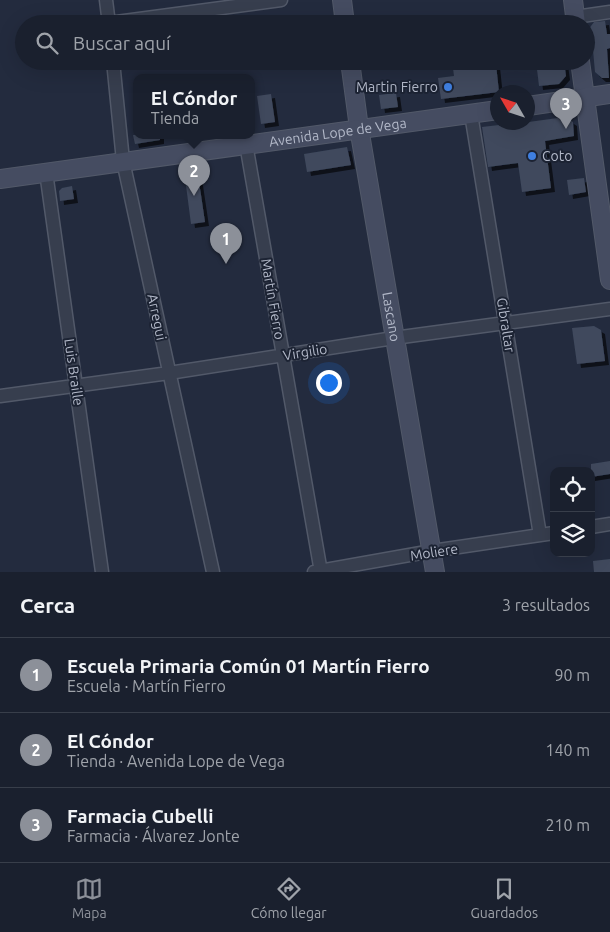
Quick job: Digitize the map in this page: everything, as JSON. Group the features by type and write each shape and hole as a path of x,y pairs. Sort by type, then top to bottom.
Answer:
{"street":[{"path":"106,0 108,15"},
{"path":"169,15 281,0"},
{"path":"342,0 344,15"},
{"path":"575,14 610,12"},
{"name":"Arregui","path":"114,70 123,161 213,572"},
{"name":"Lascano","path":"351,70 359,128 432,551 434,572"},
{"path":"581,70 610,280"},
{"path":"535,105 610,94"},
{"name":"Avenida Lope de Vega","path":"0,179 490,111"},
{"name":"Gibraltar","path":"471,114 540,535"},
{"name":"Martín Fierro","path":"246,144 318,572"},
{"name":"Luis Braille","path":"46,172 102,572"},
{"name":"Virgilio","path":"0,396 170,373 394,338 610,309"},
{"path":"595,526 610,524"},
{"name":"Moliere","path":"318,572 432,551 550,534"}],"building":[{"path":"605,21 607,34 610,34 610,48 607,49 609,78 602,78 595,72 595,22"},
{"path":"453,70 497,70 498,85 490,85 490,93 441,99 438,78 454,76"},
{"path":"537,70 565,70 566,76 559,84 539,86"},
{"path":"396,93 398,107 381,109 379,95"},
{"path":"271,94 275,122 261,124 257,96"},
{"path":"565,117 573,122 574,136 545,141 551,188 522,192 518,163 488,167 482,127 490,126 490,130 535,130 535,121"},
{"path":"134,139 160,139 160,140 135,144"},
{"path":"347,147 351,165 307,172 304,154"},
{"path":"197,168 205,222 191,224 184,170"},
{"path":"584,178 586,192 569,195 567,180"},
{"path":"72,186 74,199 60,201 59,191 62,188"},
{"path":"594,326 601,330 605,361 577,364 572,328"},
{"path":"610,461 610,474 595,476 595,467 591,467 591,464"},
{"path":"610,559 610,572 594,572 593,561"}],"place":[{"name":"Martin Fierro","path":"448,87"},
{"name":"Farmacia Cubelli","path":"566,129"},
{"name":"Coto","path":"532,156"},
{"name":"El Cóndor","path":"194,196"},
{"name":"Escuela Primaria Común 01 Martín Fierro","path":"226,264"}]}
